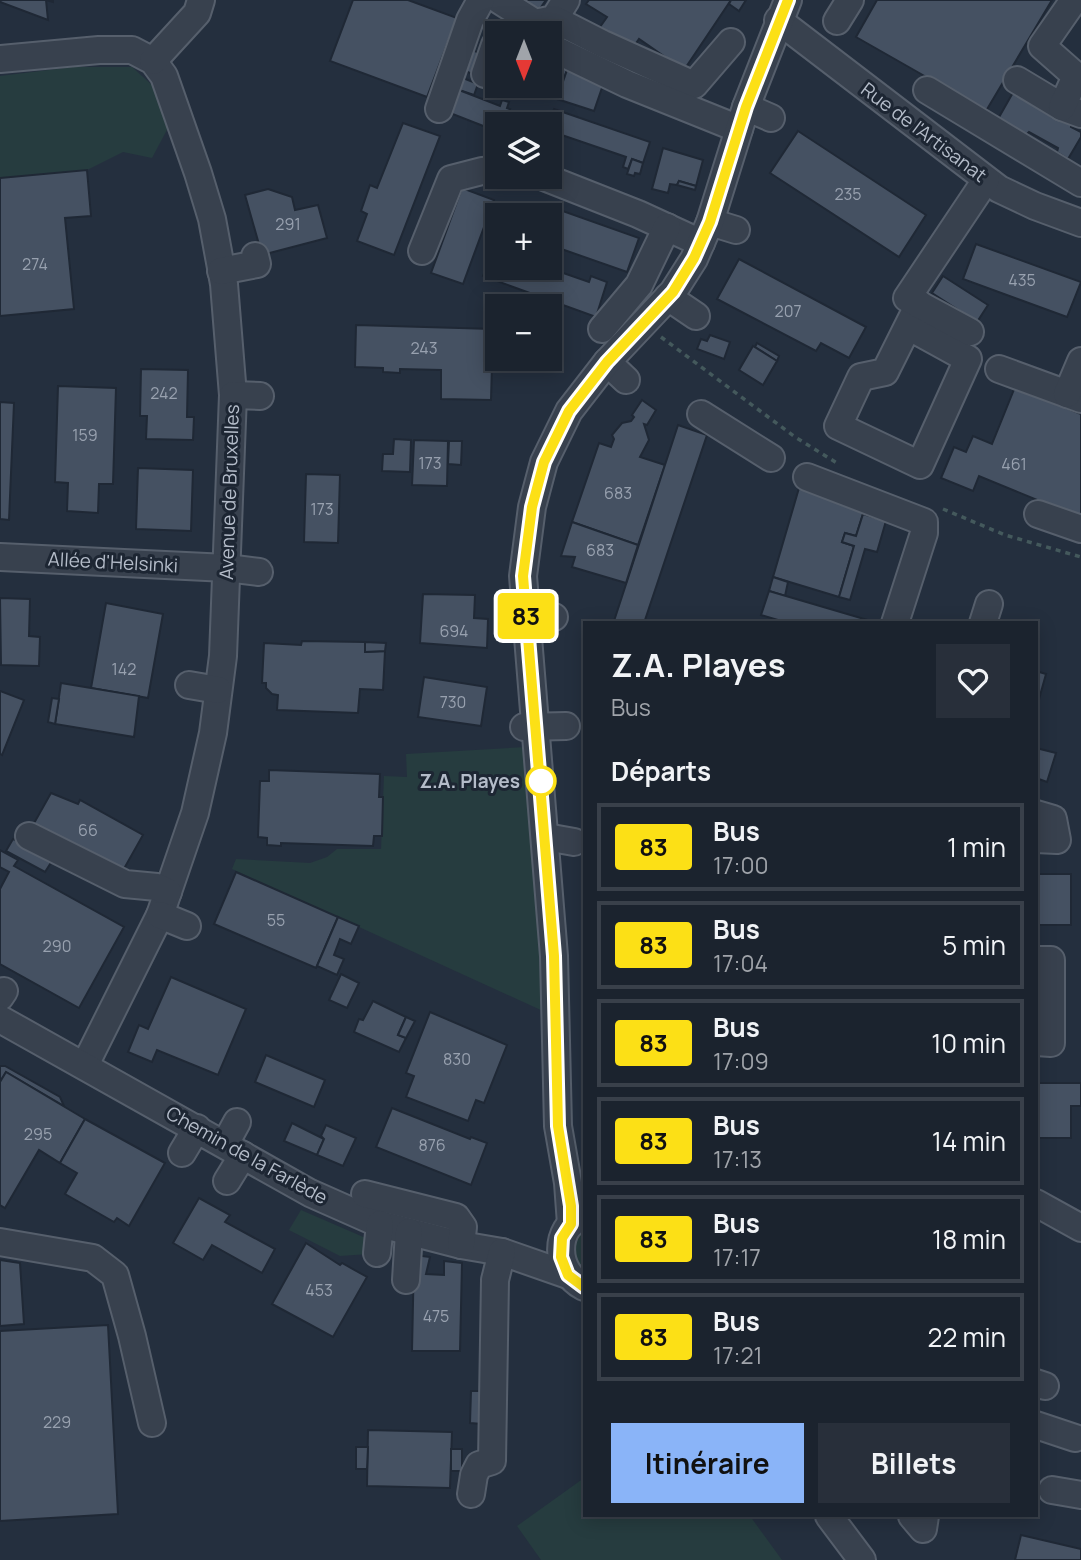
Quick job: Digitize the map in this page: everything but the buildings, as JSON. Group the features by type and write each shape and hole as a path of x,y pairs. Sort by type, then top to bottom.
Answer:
{"street":[{"path":"439,109 470,20 481,0"},
{"path":"499,0 535,23 560,9 603,44 694,85 731,42"},
{"path":"1017,80 1071,111 1076,76 1042,46 1074,0"},
{"path":"0,59 99,50 132,50 153,61 197,13 197,2"},
{"path":"576,1281 561,1257 573,1226 545,1041 554,956 546,837 530,728 543,678 523,629 523,576 532,507 544,462 569,411 607,362 668,297 687,270 706,232 743,118 783,10"},
{"name":"Rue de l'Artisanat","path":"783,10 879,113 962,162 1029,212 1081,223"},
{"path":"562,53 627,84 743,118 771,118"},
{"name":"Avenue de Bruxelles","path":"85,1065 140,962 164,904 195,813 197,756 223,705 227,568 218,493 220,424 233,395 215,329 221,271 212,219 198,173 164,76 153,61"},
{"path":"927,90 1081,183"},
{"path":"962,162 996,131"},
{"path":"422,251 451,179 485,171"},
{"path":"913,315 885,372 861,377 838,426 920,464 968,359 913,315 908,298 986,180"},
{"path":"562,184 667,227 706,232 736,230"},
{"path":"602,328 639,285 667,227"},
{"path":"221,271 257,264 255,256"},
{"path":"668,297 696,316"},
{"path":"913,315 970,332"},
{"path":"999,369 1074,397 1081,361"},
{"path":"607,362 626,380"},
{"path":"233,395 260,396"},
{"path":"701,414 771,458"},
{"path":"807,477 923,523 924,533 896,621"},
{"path":"1038,514 1081,530"},
{"name":"Allée d'Helsinki","path":"0,556 72,562 111,556 163,554 259,572"},
{"path":"523,629 554,617"},
{"path":"189,685 223,705"},
{"path":"530,728 566,726"},
{"path":"1038,815 1053,819 1057,840 1038,839"},
{"path":"29,836 125,884 157,887 164,904 187,926"},
{"path":"546,837 575,842"},
{"path":"1038,960 1051,960 1051,1043 1038,1042"},
{"name":"Chemin de la Farlède","path":"0,1018 85,1065 148,1114 191,1118 235,1140 310,1193 362,1198 380,1224 461,1245 505,1253 576,1281"},
{"path":"182,1153 191,1118"},
{"path":"227,1181 235,1140"},
{"path":"564,1164 583,1190"},
{"path":"362,1198 456,1217 463,1227 461,1245"},
{"path":"1038,1204 1081,1228"},
{"path":"377,1253 380,1224"},
{"name":"Chemin de la Farlède","path":"505,1253 538,1248 573,1226"},
{"path":"406,1280 409,1232"},
{"path":"0,1242 93,1258 115,1275 152,1423"},
{"path":"471,1494 474,1475 479,1465 492,1461 495,1280 505,1253"},
{"path":"1038,1426 1075,1438"},
{"path":"1052,1490 1081,1495"},
{"path":"830,1517 862,1560"},
{"path":"913,1517 923,1529 925,1517"}],"green space":[{"path":"73,67 132,67 153,86 169,126 152,158 123,152 87,170 0,178 0,76"},
{"path":"526,747 543,1011 232,869 236,859 310,863 327,857 337,849 381,849 384,776 407,777 406,754"},
{"path":"301,1210 368,1239 369,1254 340,1256 289,1230"},
{"path":"583,1217 583,1286 564,1267"},
{"path":"583,1479 583,1517 751,1517 782,1560 541,1560 517,1526"}],"bus line":[{"name":"83","path":"583,1286 568,1275 561,1257 562,1238 571,1224 571,1206 558,1126 554,956 523,576 532,507 544,462 569,411 607,362 673,292 694,258 710,222 746,107 788,0"}],"place":[{"name":"Z.A. Playes","path":"541,781"}]}
